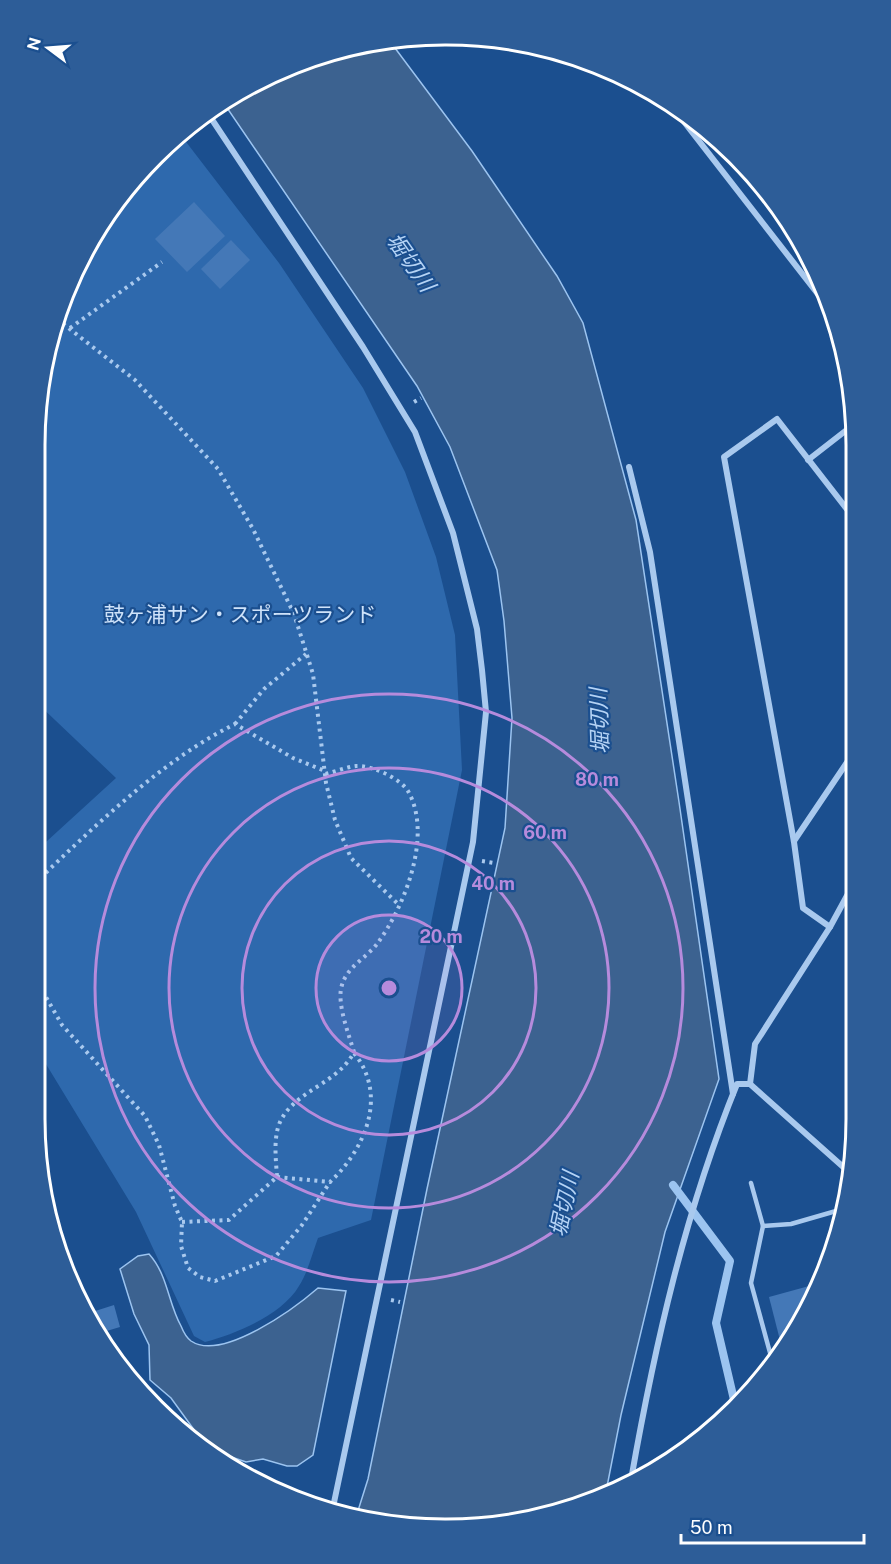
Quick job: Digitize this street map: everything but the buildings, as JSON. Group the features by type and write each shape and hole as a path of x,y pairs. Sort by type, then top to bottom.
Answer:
{"street":[{"path":"212,120 363,347 415,432 453,532 477,629 485,702 473,842 334,1503"},
{"path":"689,128 816,291"},
{"path":"830,927 803,908 794,842 724,457 777,419 846,507"},
{"path":"808,460 845,431"},
{"path":"628,467 650,552 733,1094"},
{"path":"794,842 846,764"},
{"path":"750,1084 755,1044 830,927 846,898"},
{"path":"632,1473 660,1327 680,1248 711,1150 737,1084 750,1084 843,1167"}],"lane":[{"path":"751,1183 763,1226 751,1283 770,1353"},
{"path":"763,1226 791,1224 835,1211"}],"path":[{"path":"70,328 162,262"},
{"path":"64,324 135,380 218,469 253,530 294,614 313,674 325,772 334,820 351,858 398,904"},
{"path":"45,874 132,795 191,749 235,724 264,689 306,654"},
{"path":"45,995 62,1025 145,1116 159,1145 175,1206 182,1222 181,1246 188,1268 200,1277 215,1281 276,1256 315,1207 330,1182 346,1167 361,1140 373,1094 365,1067 354,1052 344,1019 341,986 354,965 376,945 405,895 415,860 419,824 405,786 385,774 358,766 325,772 293,758 235,724"},
{"path":"277,1177 276,1143 280,1121 297,1101 346,1066 354,1052"},
{"path":"182,1222 229,1220 277,1177 330,1182"}],"green space":[{"name":"鼓ヶ浦サン・スポーツランド","path":"185,141 279,263 363,388 405,472 436,557 455,635 462,770 371,1220 318,1238 302,1281 282,1306 257,1322 205,1342 194,1336 136,1212 45,1062 45,843 116,778 45,711 45,446 48,393 66,317 86,268 112,223 144,181"}],"water":[{"name":"堀切川","path":"395,48 472,151 557,276 583,323 636,520 719,1079 665,1232 621,1415 607,1485 574,1498 524,1511 498,1516 446,1519 393,1516 359,1509 368,1479 427,1189 505,828 512,718 504,621 497,570 450,447 417,386 228,109 292,75 342,59"},
{"path":"149,1254 155,1262 185,1334 191,1341 204,1346 239,1339 258,1330 293,1308 318,1288 346,1291 313,1455 297,1466 287,1466 263,1459 246,1462 232,1457 194,1430 171,1398 150,1380 149,1345 134,1314 120,1269 138,1256"}],"waterway":[{"path":"673,1185 730,1261 716,1323 733,1397"}]}
